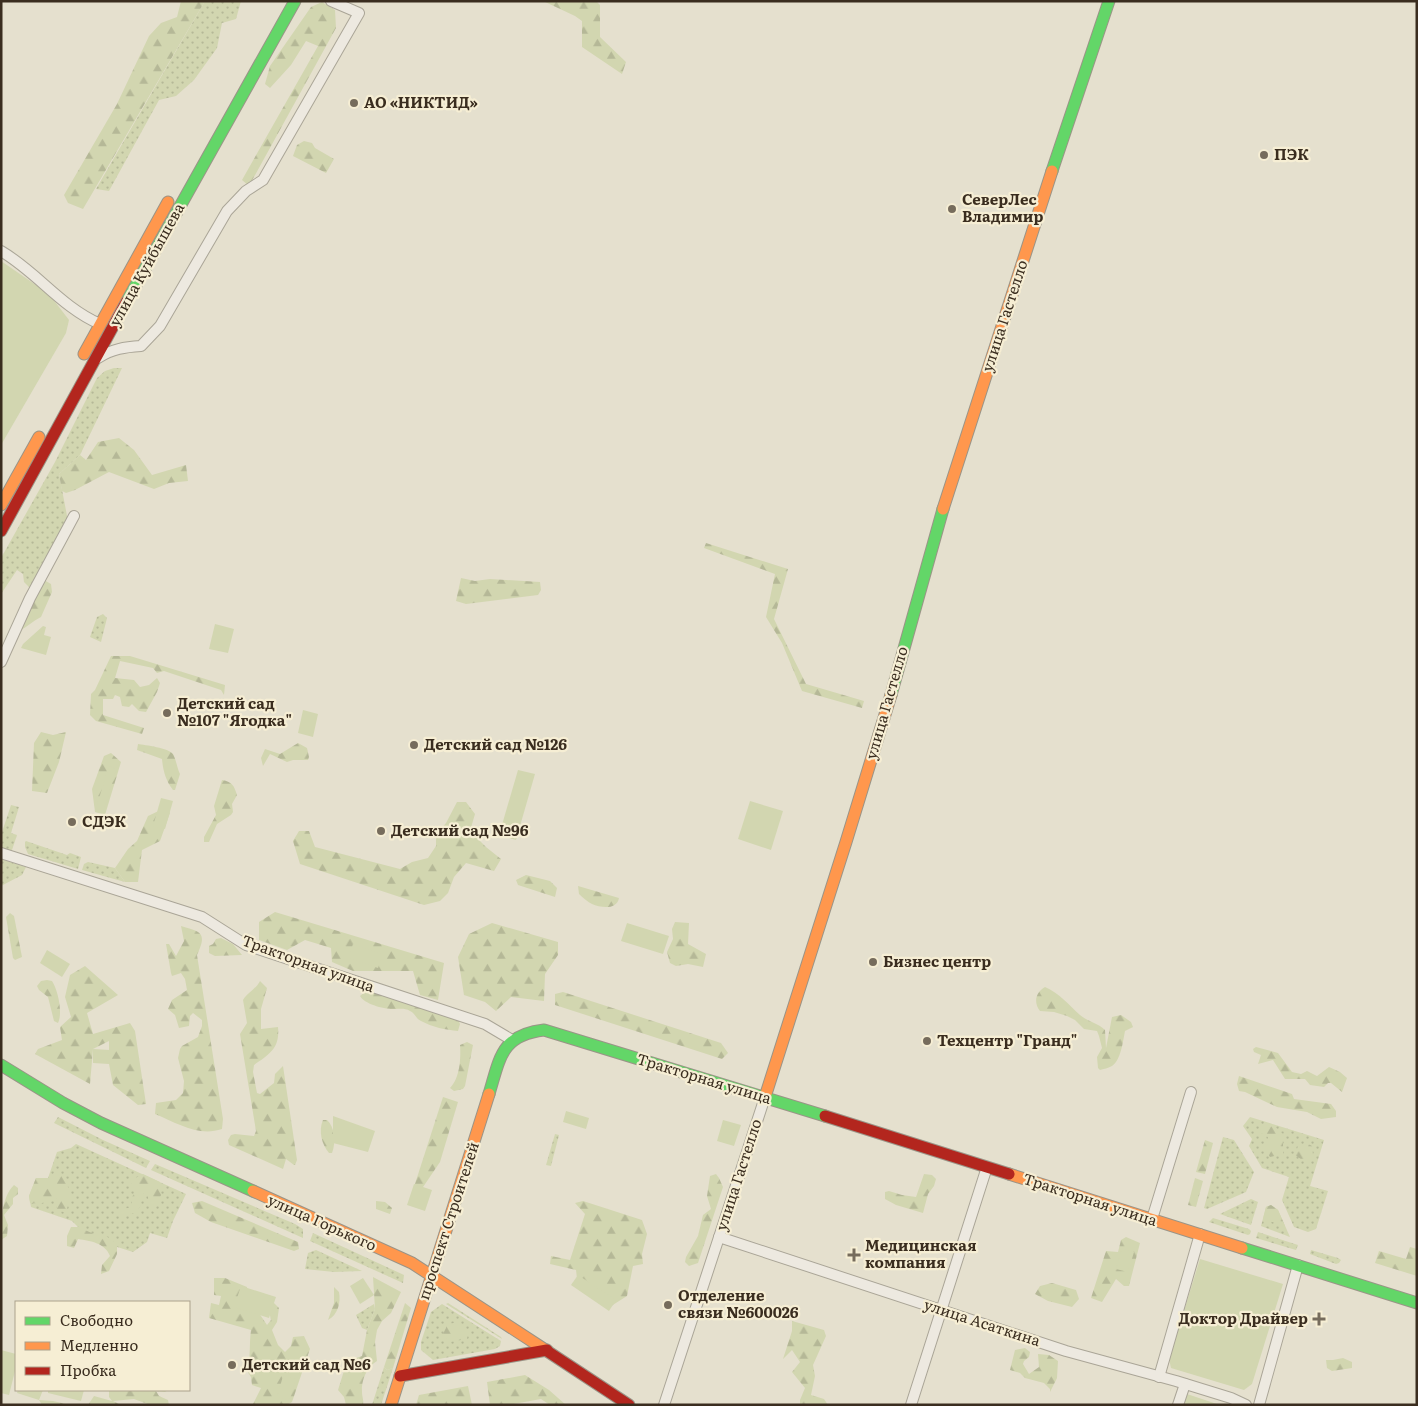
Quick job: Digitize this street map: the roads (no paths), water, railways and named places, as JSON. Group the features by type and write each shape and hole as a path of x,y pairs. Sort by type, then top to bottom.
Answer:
{"main road":[{"name":"улица Куйбышева","path":"1,531 93,361 295,1"},
{"name":"улица Гастелло","path":"765,1097 852,823 940,519 1017,277 1109,1"},
{"name":"улица Куйбышева","path":"78,364 172,194"},
{"path":"1,505 44,429"},
{"name":"Тракторная улица","path":"512,1040 526,1032 544,1030 765,1097 1417,1303"},
{"name":"проспект Строителей","path":"391,1405 502,1052 512,1040"},
{"name":"улица Горького","path":"1,1065 63,1103 101,1123 412,1263 629,1405"},
{"path":"400,1376 547,1350"}],"street":[{"path":"93,361 107,352 121,347 140,346 160,326 227,212 240,196 263,180 359,13 331,1"},
{"path":"1,251 18,261 75,311 100,324"},
{"path":"1,662 30,598 74,516"},
{"name":"Тракторная улица","path":"1,853 202,917 246,945 485,1024 512,1040"},
{"path":"1152,1219 1191,1092"},
{"name":"улица Гастелло","path":"664,1405 765,1097"},
{"path":"911,1405 987,1167"},
{"path":"1159,1377 1200,1234"},
{"name":"улица Асаткина","path":"719,1238 1066,1351 1185,1384 1224,1400 1246,1405"},
{"path":"1259,1405 1298,1265"},
{"path":"1178,1405 1185,1384"}],"place":[{"name":"АО «НИКТИД»","path":"354,103"},
{"name":"ПЭК","path":"1264,155"},
{"name":"СеверЛес Владимир","path":"952,209"},
{"name":"Детский сад №107 \"Ягодка\"","path":"167,713"},
{"name":"Детский сад №126","path":"414,745"},
{"name":"СДЭК","path":"72,822"},
{"name":"Детский сад №96","path":"381,831"},
{"name":"Бизнес центр","path":"873,962"},
{"name":"Техцентр \"Гранд\"","path":"927,1041"},
{"name":"Медицинская компания","path":"854,1255"},
{"name":"Отделение связи №600026","path":"668,1305"},
{"name":"Доктор Драйвер","path":"1319,1319"},
{"name":"Детский сад №6","path":"232,1365"}]}
